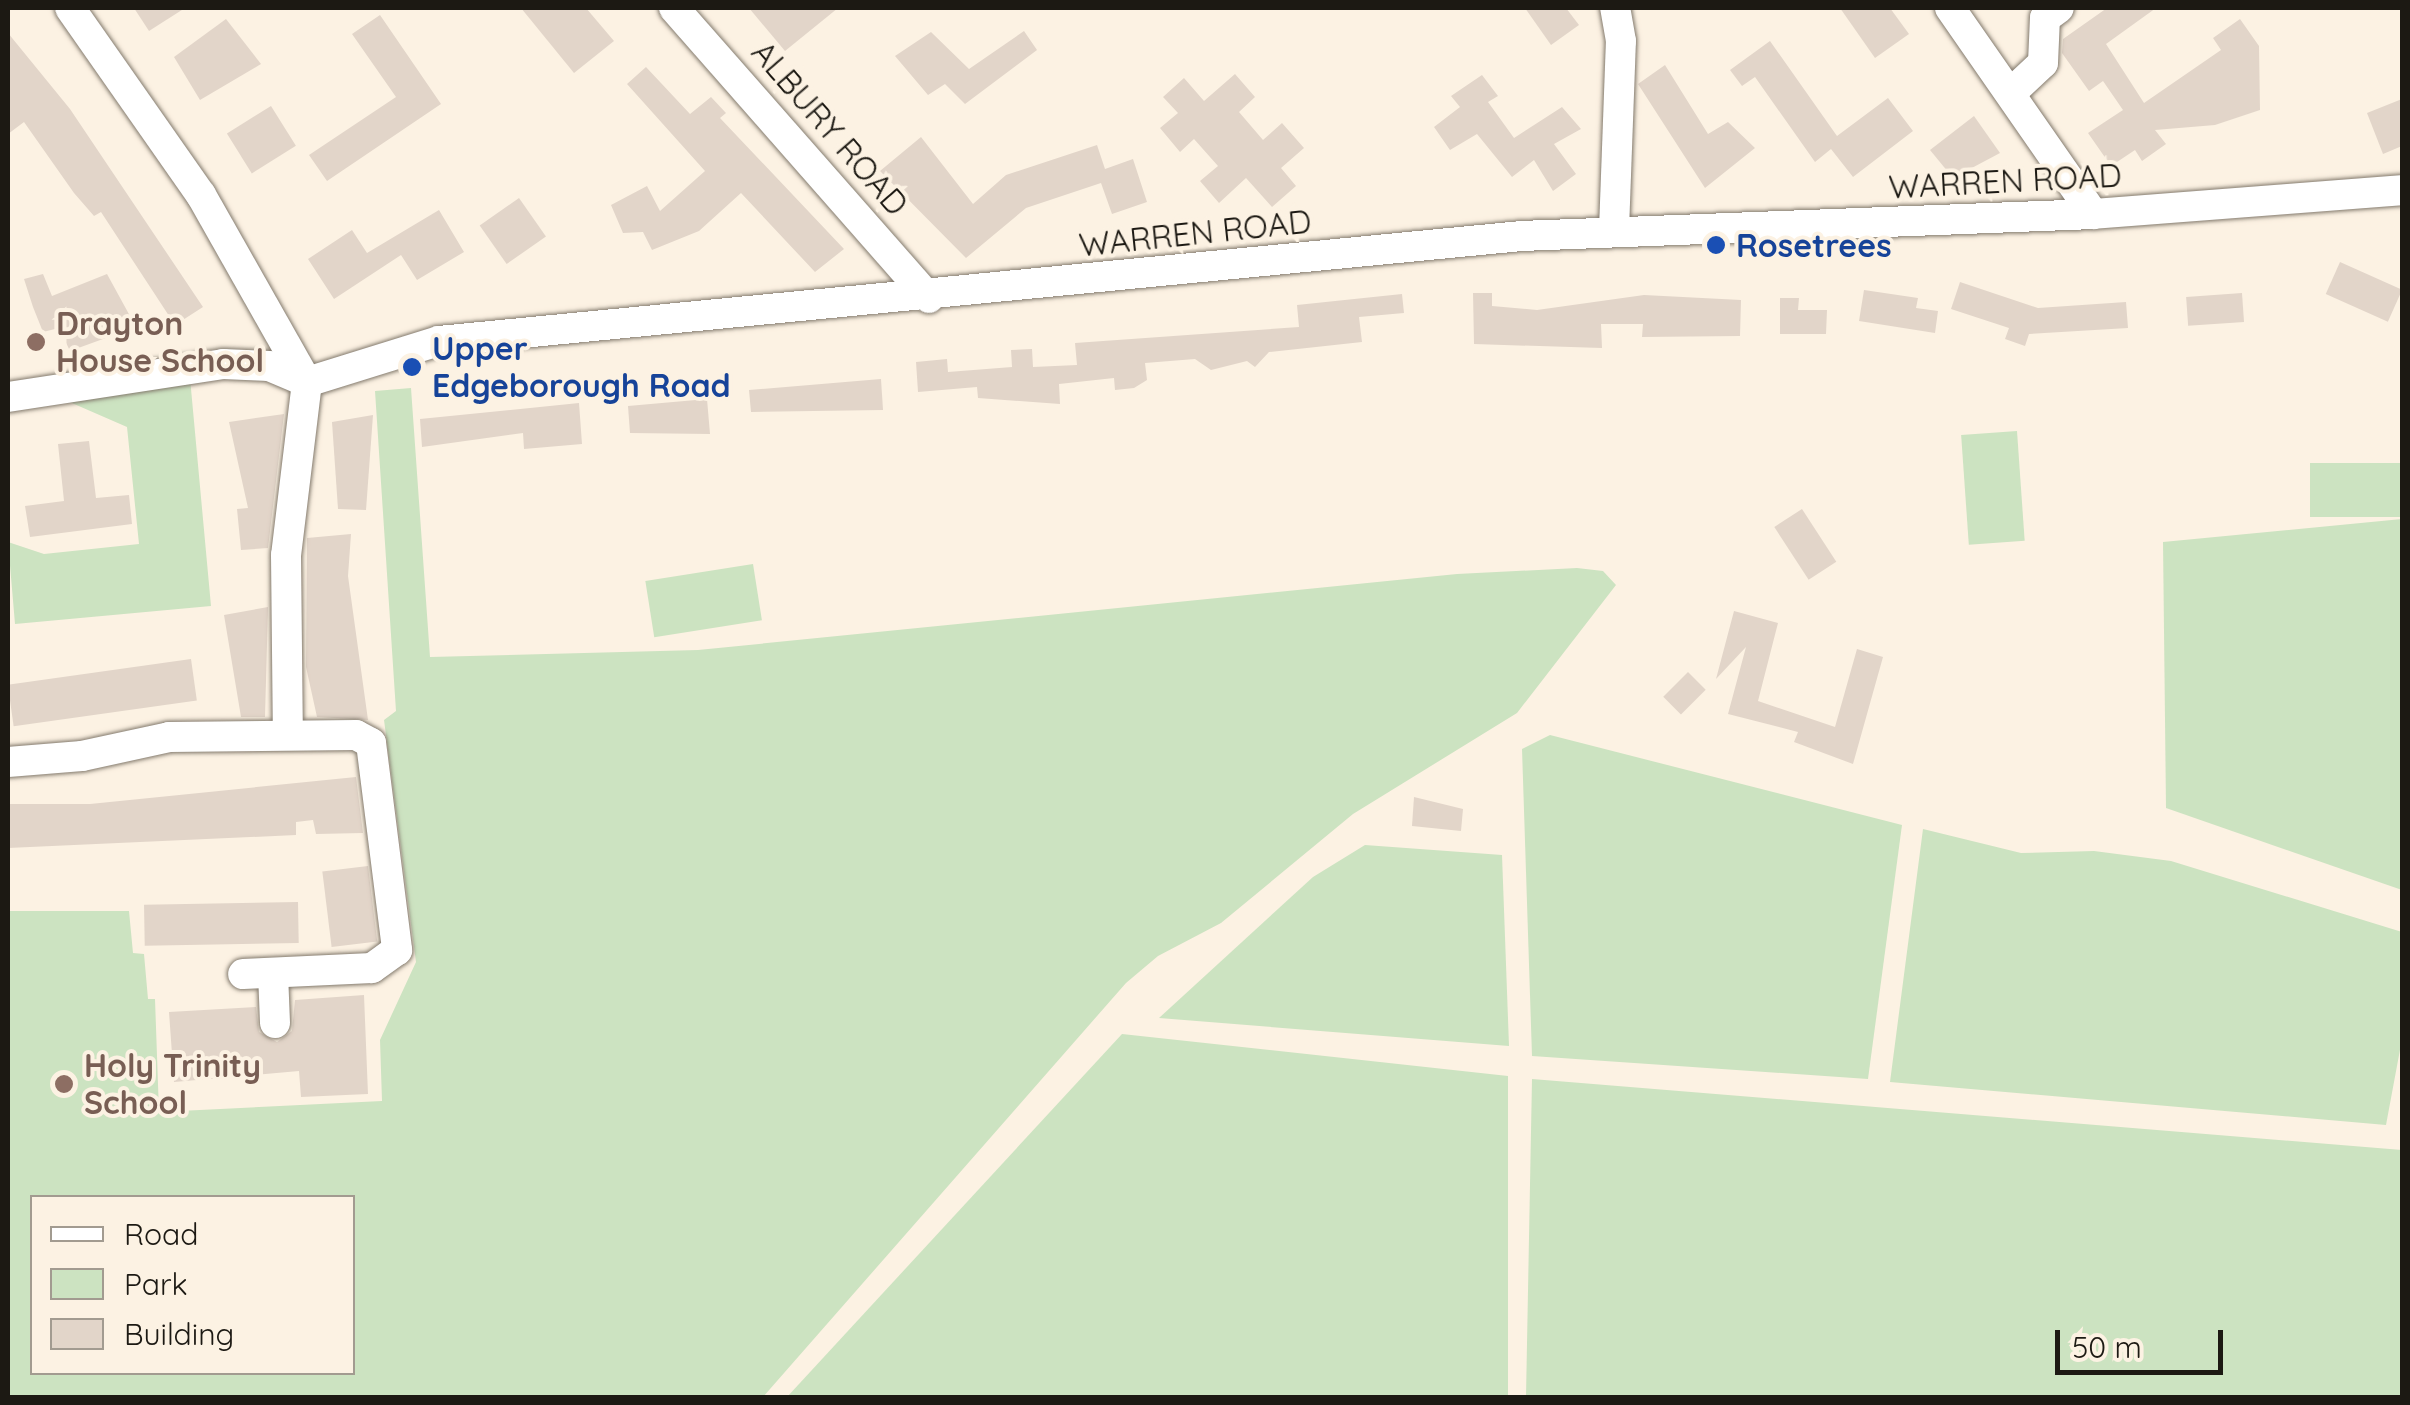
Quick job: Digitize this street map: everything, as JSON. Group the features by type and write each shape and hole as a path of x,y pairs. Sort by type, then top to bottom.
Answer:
{"street":[{"path":"70,8 201,195 306,382 286,555 288,734"},
{"name":"ALBURY ROAD","path":"674,8 930,298"},
{"path":"1614,8 1621,41 1614,230"},
{"path":"1950,8 2012,92 2093,214"},
{"path":"2012,92 2043,64 2045,18 2060,8"},
{"name":"WARREN ROAD","path":"306,382 439,341 930,298 1614,230 2093,214 2402,190"},
{"path":"8,397 144,372 268,366 306,382"},
{"path":"8,762 82,756 169,736 356,735 372,743 397,950 372,968 258,974 275,1024"}],"green space":[{"path":"189,367 211,606 15,624 8,542 44,554 139,544 127,427 42,390"},
{"path":"411,388 430,657 698,650 1457,574 1577,568 1603,571 1616,585 1517,713 1353,814 1221,923 1158,956 1126,983 763,1397 8,1398 8,911 129,911 133,953 144,954 148,999 155,999 159,1112 382,1101 380,1040 416,962 384,720 396,711 375,391"},
{"path":"2017,431 2025,541 1969,545 1961,435"},
{"path":"2310,463 2402,463 2402,517 2310,517"},
{"path":"2402,519 2402,890 2166,808 2163,542"},
{"path":"753,564 762,620 654,637 645,581"},
{"path":"1550,735 1902,825 1868,1079 1532,1056 1522,749"},
{"path":"1923,829 2021,853 2094,851 2171,861 2402,932 2402,1039 2386,1125 1890,1082"},
{"path":"1365,845 1502,855 1509,1046 1159,1018 1313,877"},
{"path":"1122,1034 1508,1076 1508,1397 787,1397"},
{"path":"1532,1079 2402,1150 2402,1397 1526,1397"}],"building":[{"path":"134,8 185,8 149,31"},
{"path":"521,8 586,8 614,41 574,73"},
{"path":"749,8 838,8 785,51"},
{"path":"1525,8 1566,8 1579,25 1551,45"},
{"path":"1840,8 1890,8 1909,34 1875,58"},
{"path":"2107,8 2156,8 2106,44 2144,103 2221,50 2213,38 2240,19 2259,46 2260,110 2215,125 2155,130 2166,144 2142,161 2135,150 2111,166 2088,133 2123,110 2103,81 2089,91 2062,53 2063,39"},
{"path":"380,15 441,104 327,181 309,155 396,97 352,34"},
{"path":"226,19 261,64 200,100 174,57"},
{"path":"1024,31 1037,50 965,104 945,84 928,95 895,56 931,32 969,69"},
{"path":"8,33 70,109 203,307 175,325 101,212 94,216 74,193 24,122 8,134"},
{"path":"1770,41 1837,136 1888,98 1913,131 1853,177 1831,149 1815,162 1755,77 1742,86 1730,70"},
{"path":"1665,65 1708,134 1728,122 1755,148 1705,188 1638,84"},
{"path":"646,67 690,114 711,97 726,113 720,118 844,249 815,272 741,193 699,231 652,250 643,232 623,233 611,205 647,186 660,211 705,171 627,84"},
{"path":"1235,74 1255,97 1239,112 1263,140 1282,123 1304,148 1281,168 1296,186 1272,207 1246,178 1219,203 1200,181 1218,166 1194,139 1180,152 1160,128 1178,113 1163,97 1184,78 1204,101"},
{"path":"1482,75 1498,96 1488,102 1514,138 1562,107 1581,129 1554,144 1576,174 1553,191 1534,160 1512,177 1477,134 1450,150 1434,127 1460,107 1451,96"},
{"path":"2402,99 2402,146 2383,154 2367,113"},
{"path":"271,106 296,146 252,173 227,134"},
{"path":"1974,116 2000,153 1953,178 1930,150"},
{"path":"921,137 973,204 1006,175 1097,145 1105,169 1133,159 1147,202 1112,214 1101,183 1026,208 966,258 880,171"},
{"path":"519,198 546,237 507,264 480,226"},
{"path":"439,210 464,252 417,280 401,255 334,299 308,259 352,230 367,253"},
{"path":"2340,262 2402,290 2388,322 2326,294"},
{"path":"43,274 52,296 107,274 136,327 70,351 59,328 43,332 33,307 24,279"},
{"path":"1960,282 2038,308 2126,302 2128,328 2029,334 2025,346 2005,339 2009,328 1951,309"},
{"path":"1864,290 1918,298 1916,308 1938,311 1935,333 1859,321"},
{"path":"1473,293 1492,293 1492,306 1537,310 1644,295 1741,300 1740,336 1642,337 1643,324 1601,324 1602,348 1474,344"},
{"path":"2242,293 2244,322 2188,326 2186,297"},
{"path":"1402,294 1404,313 1359,317 1362,342 1269,352 1255,367 1247,361 1211,370 1195,359 1145,363 1147,380 1134,388 1115,390 1114,378 1059,384 1060,404 978,398 977,387 918,392 916,362 947,359 948,372 1012,367 1011,350 1032,349 1033,367 1077,365 1075,343 1299,327 1297,305"},
{"path":"1780,298 1799,298 1798,310 1827,310 1826,334 1780,334"},
{"path":"881,379 883,410 751,412 749,390"},
{"path":"707,399 710,434 630,433 628,406"},
{"path":"579,403 582,444 524,449 523,433 422,447 420,419"},
{"path":"284,414 268,548 241,550 237,509 248,508 229,422"},
{"path":"373,415 366,510 338,509 332,422"},
{"path":"89,441 96,498 129,495 132,524 30,537 25,506 64,501 58,444"},
{"path":"1802,509 1836,562 1809,580 1774,527"},
{"path":"351,534 348,576 368,720 317,717 306,667 307,538"},
{"path":"268,607 265,717 241,717 224,615"},
{"path":"1734,611 1778,623 1758,701 1835,727 1857,649 1883,657 1853,764 1794,742 1798,732 1728,714 1746,647 1716,679"},
{"path":"191,659 197,701 14,726 8,685"},
{"path":"1688,672 1706,690 1681,714 1663,697"},
{"path":"356,777 363,833 316,834 313,820 296,822 296,835 8,848 8,804 90,804"},
{"path":"1414,797 1463,809 1461,831 1412,826"},
{"path":"368,866 377,941 332,947 322,872"},
{"path":"298,902 299,943 145,946 144,905"},
{"path":"364,995 368,1094 301,1097 299,1071 174,1082 169,1012 256,1007 259,1032 277,1042 292,1031 295,1000"}],"place":[{"name":"Rosetrees","path":"1716,245"},
{"name":"Drayton House School","path":"36,342"},
{"name":"Upper Edgeborough Road","path":"412,367"},
{"name":"Holy Trinity School","path":"64,1084"}]}
